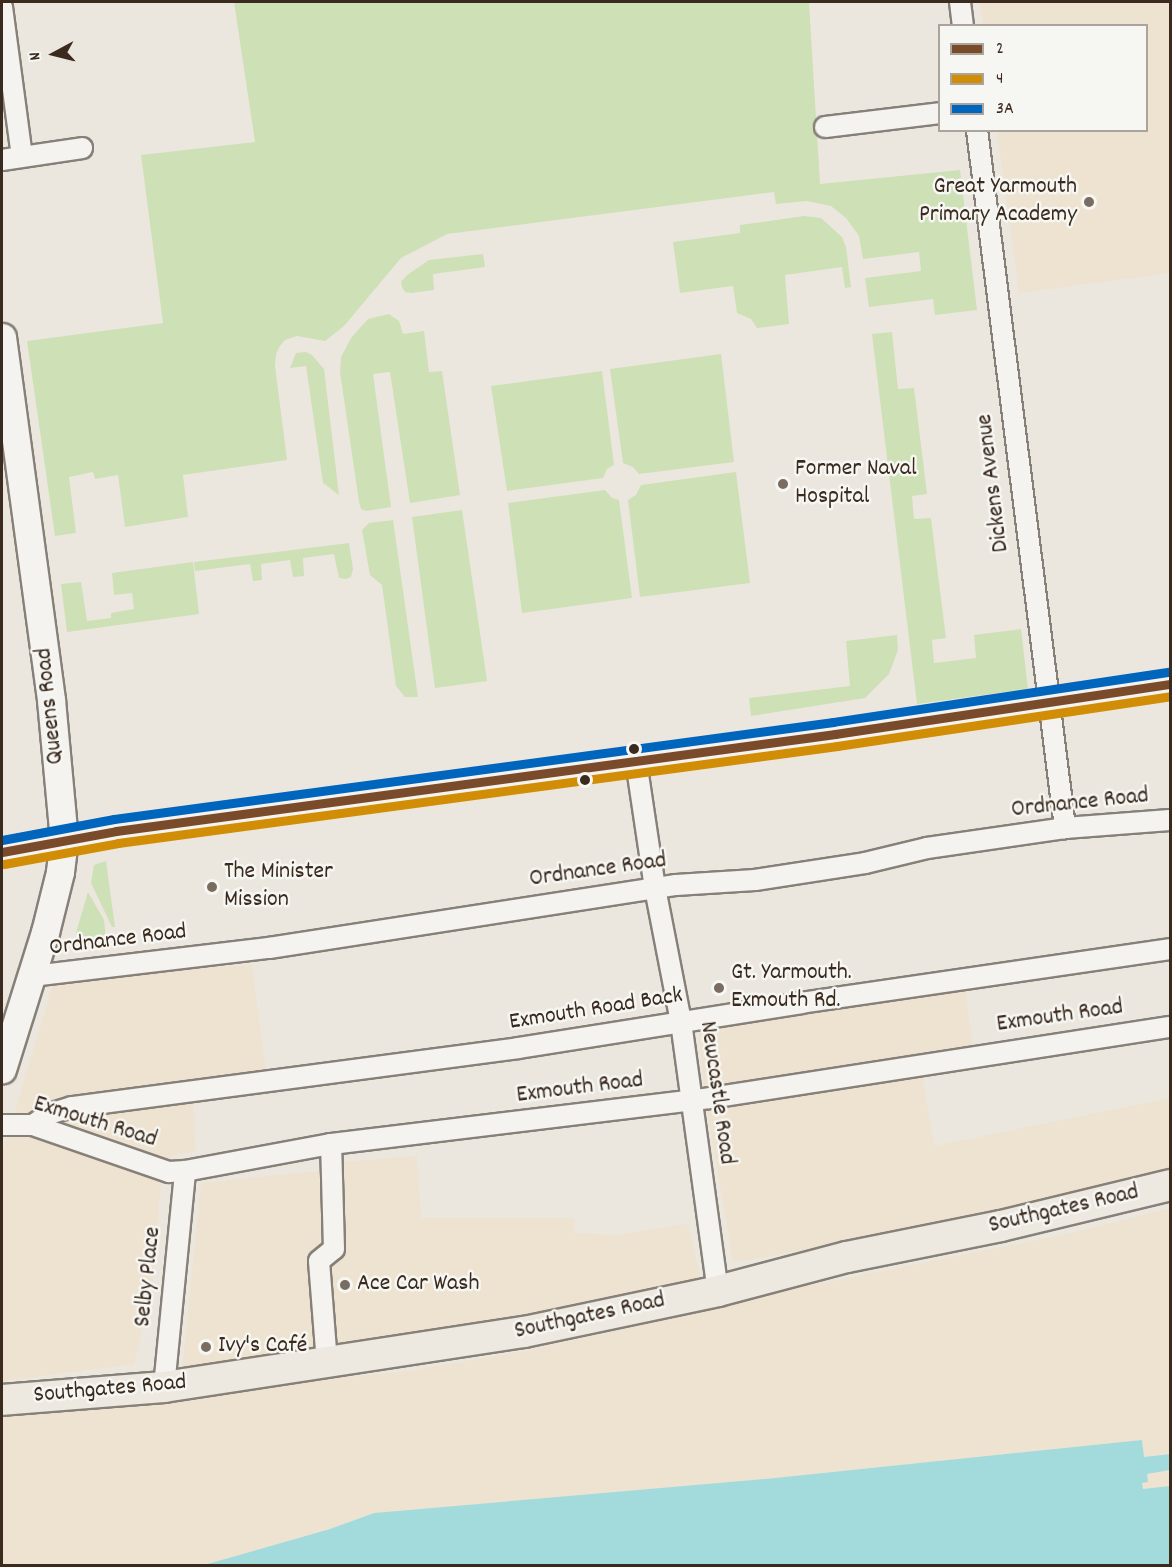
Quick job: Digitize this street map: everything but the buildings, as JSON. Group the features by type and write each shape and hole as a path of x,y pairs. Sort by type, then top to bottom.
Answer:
{"main road":[{"name":"Southgates Road","path":"2,1400 164,1387 524,1332 718,1291 847,1257 1001,1226 1170,1185"}],"street":[{"path":"960,2 963,24"},
{"path":"2,7 22,156"},
{"path":"825,127 938,113"},
{"name":"Dickens Avenue","path":"976,132 1047,703 1065,828"},
{"path":"2,160 82,148"},
{"name":"Queens Road","path":"2,338 10,449 51,700 64,839 60,872 33,976 2,1069"},
{"path":"2,852 29,849 64,839 636,761 1170,684"},
{"name":"Newcastle Road","path":"636,761 656,888 681,1022 718,1291"},
{"name":"Ordnance Road","path":"33,976 52,976 269,948 656,888 755,880 866,863 927,848 1065,828 1170,820"},
{"name":"Exmouth Road Back","path":"33,1125 49,1114 72,1107 518,1048 1170,949"},
{"name":"Exmouth Road","path":"2,1125 33,1125 169,1172 185,1171 331,1144 691,1101 1170,1027"},
{"path":"327,1363 319,1261 334,1248 331,1144"},
{"name":"Selby Place","path":"164,1387 185,1171"}],"shaded area":[{"name":"Great Yarmouth Primary Academy","path":"980,2 1170,2 1170,273 1019,293 997,132 1148,132 1148,24 983,24"},
{"path":"252,965 266,1072 192,1087 196,1151 170,1156 161,1183 152,1288 134,1364 2,1381 2,1154 53,984 137,972"},
{"path":"965,986 973,1046 919,1057 934,1146 1170,1098 1170,1172 894,1233 738,1262 733,1261 707,1111 698,1027"},
{"path":"417,1156 421,1218 575,1218 574,1233 616,1235 688,1224 700,1275 697,1282 459,1329 182,1370 201,1183 324,1170 340,1162"},
{"path":"1170,1208 1170,1453 1144,1457 1142,1440 775,1478 374,1513 330,1529 204,1565 2,1566 2,1413 407,1371 525,1351 699,1313 732,1301 1072,1233"},
{"path":"1170,1470 1170,1486 1143,1489 1142,1482 1147,1474"}],"green space":[{"path":"234,2 809,2 820,184 960,170 977,310 935,315 933,299 869,307 865,278 921,271 919,252 863,259 859,236 846,218 831,206 807,201 776,204 774,192 447,234 401,258 344,326 325,341 297,336 285,340 280,346 276,354 275,366 287,460 183,475 188,517 125,527 118,475 95,479 93,472 69,477 76,533 55,536 27,341 163,323 141,155 255,142"},
{"path":"804,216 821,218 842,237 846,247 851,287 845,288 842,267 785,275 789,324 757,328 751,319 737,313 733,286 680,293 673,242 740,233 740,225"},
{"path":"483,254 485,267 433,274 434,290 411,293 405,292 402,287 401,282 407,275 429,260"},
{"path":"389,314 399,321 403,334 424,331 429,372 442,371 460,495 410,503 390,372 373,374 391,507 366,511 361,509 359,502 340,372 341,357 351,338 368,319"},
{"path":"892,332 898,389 914,388 927,494 912,496 914,519 931,518 946,638 932,640 934,663 976,658 974,635 1021,629 1028,689 917,704 872,334"},
{"path":"306,352 312,355 324,369 339,495 323,483 306,366 290,368 296,353"},
{"path":"721,354 734,462 639,474 633,467 623,463 610,369"},
{"path":"602,371 614,465 607,469 603,478 507,491 491,386"},
{"path":"736,472 750,583 640,597 628,500 636,495 641,485"},
{"path":"605,490 612,498 619,500 632,598 522,613 508,503"},
{"path":"462,510 487,681 435,688 412,517"},
{"path":"393,520 418,697 405,697 396,686 382,585 370,575 362,530 369,523"},
{"path":"349,543 353,569 351,577 346,579 339,578 334,554 303,558 304,576 293,577 290,560 261,564 262,580 253,581 250,564 195,571 194,562"},
{"path":"193,562 199,614 67,632 61,584 81,582 87,621 111,618 111,613 134,609 132,593 114,595 112,573"},
{"path":"897,635 898,650 889,674 865,698 751,716 749,698 850,686 846,641"},
{"path":"106,861 115,927 112,927 91,883 94,865"},
{"path":"88,892 104,920 106,938 83,941 76,933"}],"water":[{"path":"1142,1440 1144,1457 1170,1454 1170,1470 1147,1474 1148,1482 1142,1483 1143,1489 1170,1486 1170,1565 204,1565 330,1529 374,1513 775,1478"}],"transit line":[{"name":"3A","path":"2,840 114,819 833,722 1168,672"},
{"name":"2","path":"2,852 116,831 835,734 1170,684"},
{"name":"4","path":"4,864 118,843 837,746 1170,696"}],"place":[{"name":"Great Yarmouth Primary Academy","path":"1089,202"},
{"name":"Former Naval Hospital","path":"783,484"},
{"name":"The Minister Mission","path":"212,887"},
{"name":"Gt. Yarmouth. Exmouth Rd.","path":"719,988"},
{"name":"Ace Car Wash","path":"345,1285"},
{"name":"Ivy's Café","path":"206,1347"}]}
